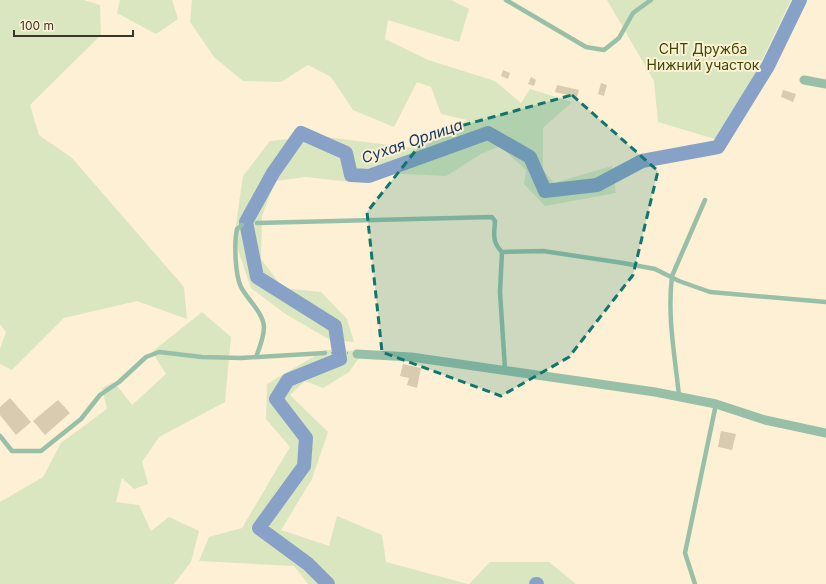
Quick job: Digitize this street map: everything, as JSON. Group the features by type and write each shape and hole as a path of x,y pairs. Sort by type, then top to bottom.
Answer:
{"street":[{"path":"804,80 826,84"},
{"path":"357,354 411,357 504,369 680,396 716,404 765,420 826,433"}],"lane":[{"path":"506,0 586,47 604,50 619,38 633,13 651,0"},
{"path":"680,396 669,311 672,276 705,200"},
{"path":"258,223 492,217 496,221 494,233 496,245 502,252 500,292 504,369"},
{"path":"242,226 237,229 235,236 238,277 241,286 264,325 263,336 256,357"},
{"path":"502,252 543,250 654,269 672,276 679,281 710,292 826,302"},
{"path":"0,436 12,451 41,451 81,419 100,394 119,382 146,356 159,352 202,357 256,357 325,353"},
{"path":"695,584 685,553 716,404"}],"path":[{"path":"325,353 357,354"}],"highlighted area":[{"path":"572,95 658,171 633,275 569,357 501,396 382,352 367,212 428,135"}],"green space":[{"path":"0,0 84,0 100,5 101,35 30,105 39,135 72,158 184,287 187,319 137,301 64,318 12,370 0,364 0,349 6,332 0,324"},
{"path":"120,0 172,0 178,19 156,34 117,13"},
{"path":"192,0 451,0 469,9 459,42 388,20 385,39 428,60 495,81 521,103 530,89 572,102 543,128 543,170 554,183 612,166 616,193 545,206 524,184 526,170 500,146 481,154 446,176 381,173 350,182 306,177 275,181 262,216 261,259 283,288 321,292 347,319 354,342 330,340 284,313 251,288 234,238 243,176 270,141 318,136 421,149 467,120 441,114 431,87 417,82 394,127 353,110 331,77 308,65 281,82 243,81 214,57 190,22"},
{"name":"СНТ Дружба Нижний участок","path":"607,0 791,0 745,95 715,139 658,122 654,81"},
{"path":"202,312 231,337 225,402 159,437 142,462 148,484 134,489 122,478 116,502 139,505 151,531 169,517 199,531 191,562 174,584 0,584 0,502 43,477 61,443 107,409 102,388 114,382 132,405 166,374 152,352"},
{"path":"325,350 364,351 349,372 323,388 305,381 290,395 328,432 312,479 281,530 329,546 337,516 382,535 386,562 468,584 308,584 294,566 199,561 209,537 242,528 290,447 266,419 267,384"},
{"path":"490,562 549,562 576,584 469,584"}],"building":[{"path":"503,70 510,73 508,79 501,76"},
{"path":"531,77 536,80 534,86 528,84"},
{"path":"601,83 607,85 604,96 598,94"},
{"path":"557,85 579,90 577,97 555,92"},
{"path":"783,90 796,94 793,102 781,97"},
{"path":"403,364 421,368 417,388 407,385 409,378 400,376"},
{"path":"10,398 31,422 16,435 0,415 0,407"},
{"path":"58,400 70,413 45,435 33,421"},
{"path":"721,431 736,434 732,450 718,447"}],"waterway":[{"name":"Сухая Орлица","path":"328,584 308,564 259,528 304,466 306,438 276,399 288,380 340,359 335,326 257,277 246,222 273,173 301,133 346,153 351,175 369,176 488,133 530,157 545,191 597,185 642,161 718,147 768,66 800,0"}]}
